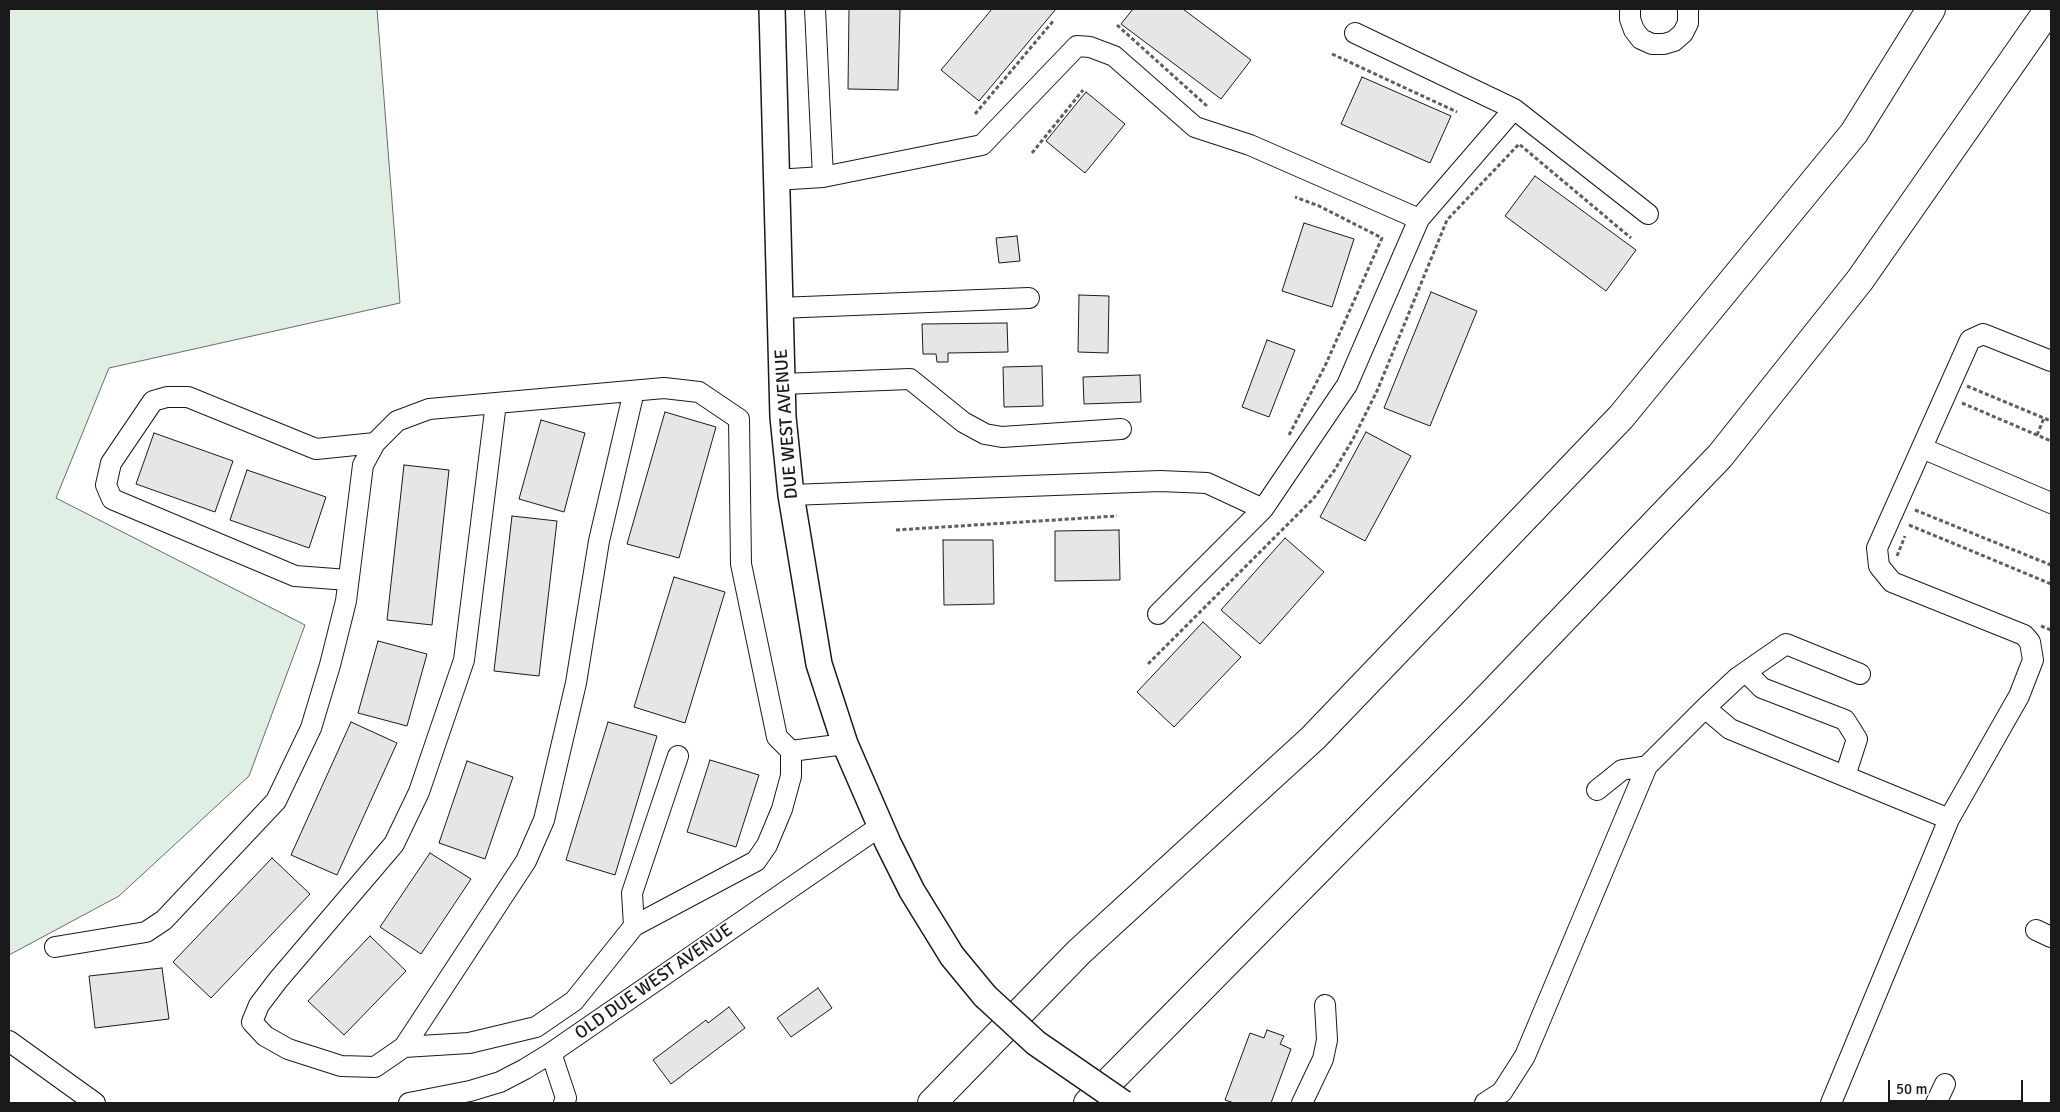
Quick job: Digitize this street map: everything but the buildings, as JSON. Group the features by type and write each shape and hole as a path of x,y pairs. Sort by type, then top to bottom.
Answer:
{"highway":[{"path":"932,1103 1079,952 1313,738 1622,417 1854,133 1931,9"},
{"path":"1088,1103 1470,716 1720,456 1860,280 2050,9"}],"main road":[{"name":"DUE WEST AVENUE","path":"772,9 775,180 782,384 791,495 819,664 846,744 882,825 917,901 952,956 985,996 1036,1043 1123,1103"}],"street":[{"path":"815,9 823,177"},
{"path":"1630,9 1632,25 1641,39 1652,44 1664,44 1674,41 1683,33 1688,22 1688,9"},
{"path":"1355,32 1514,109 1648,214"},
{"path":"775,180 823,177 982,144 1077,46 1090,47 1114,56 1195,127 1250,145 1419,219"},
{"path":"1158,614 1263,509 1347,385 1419,219 1514,109"},
{"path":"779,308 1029,298"},
{"path":"1831,1103 1949,818 2019,696 2033,660 2030,642 2024,635 1892,582 1879,566 1877,548 1970,340 1983,334 2051,361"},
{"path":"782,384 910,380 963,422 984,434 1002,437 1122,429"},
{"path":"55,947 146,932 164,920 276,801 311,728 330,665 348,580 363,465 375,443 397,421 429,409 664,388 699,392 739,419 741,564 777,737 791,751 791,776 782,809 767,845 756,861 634,926 574,1001 536,1027 469,1043 404,1047"},
{"path":"496,403 464,660 419,792 394,844 278,980 259,1005 252,1022 265,1036 288,1049 341,1066 375,1067 404,1047 526,861 544,820 576,683 599,541 634,391"},
{"path":"348,580 295,576 112,500 106,485 111,463 153,401 167,397 188,397 316,448 375,443"},
{"path":"1922,448 2051,503"},
{"path":"791,495 1160,481 1206,483 1263,509"},
{"path":"1485,1103 1502,1092 1526,1056 1646,766 1705,708 1746,672 1786,644 1860,674"},
{"path":"1746,672 1762,688 1845,720 1857,740 1845,776"},
{"path":"1705,708 1730,729 1949,818"},
{"path":"791,751 846,744"},
{"path":"634,926 632,893 678,756"},
{"path":"1597,790 1622,770 1646,766"},
{"name":"OLD DUE WEST AVENUE","path":"409,1103 470,1091 500,1082 551,1053 882,825"},
{"path":"1302,1103 1323,1059 1327,1040 1325,1005"},
{"path":"9,1041 95,1103"},
{"path":"551,1053 566,1098 564,1103"},
{"path":"1936,1103 1945,1084"}],"path":[{"path":"975,114 1054,20"},
{"path":"1116,25 1208,107"},
{"path":"1332,54 1457,112"},
{"path":"1032,153 1083,90"},
{"path":"1519,144 1631,238"},
{"path":"1284,443 1325,366 1382,238 1319,206 1295,197"},
{"path":"1956,410 1970,380"},
{"path":"1967,386 2051,420"},
{"path":"1960,402 2051,440"},
{"path":"2037,435 2044,418"},
{"path":"1895,563 1917,501"},
{"path":"1914,509 2051,565"},
{"path":"896,530 1117,516"},
{"path":"1909,525 2051,584"},
{"path":"2036,624 2041,632"}],"green space":[{"path":"9,9 377,9 400,303 109,368 56,498 305,625 249,776 119,896 9,955"}]}
